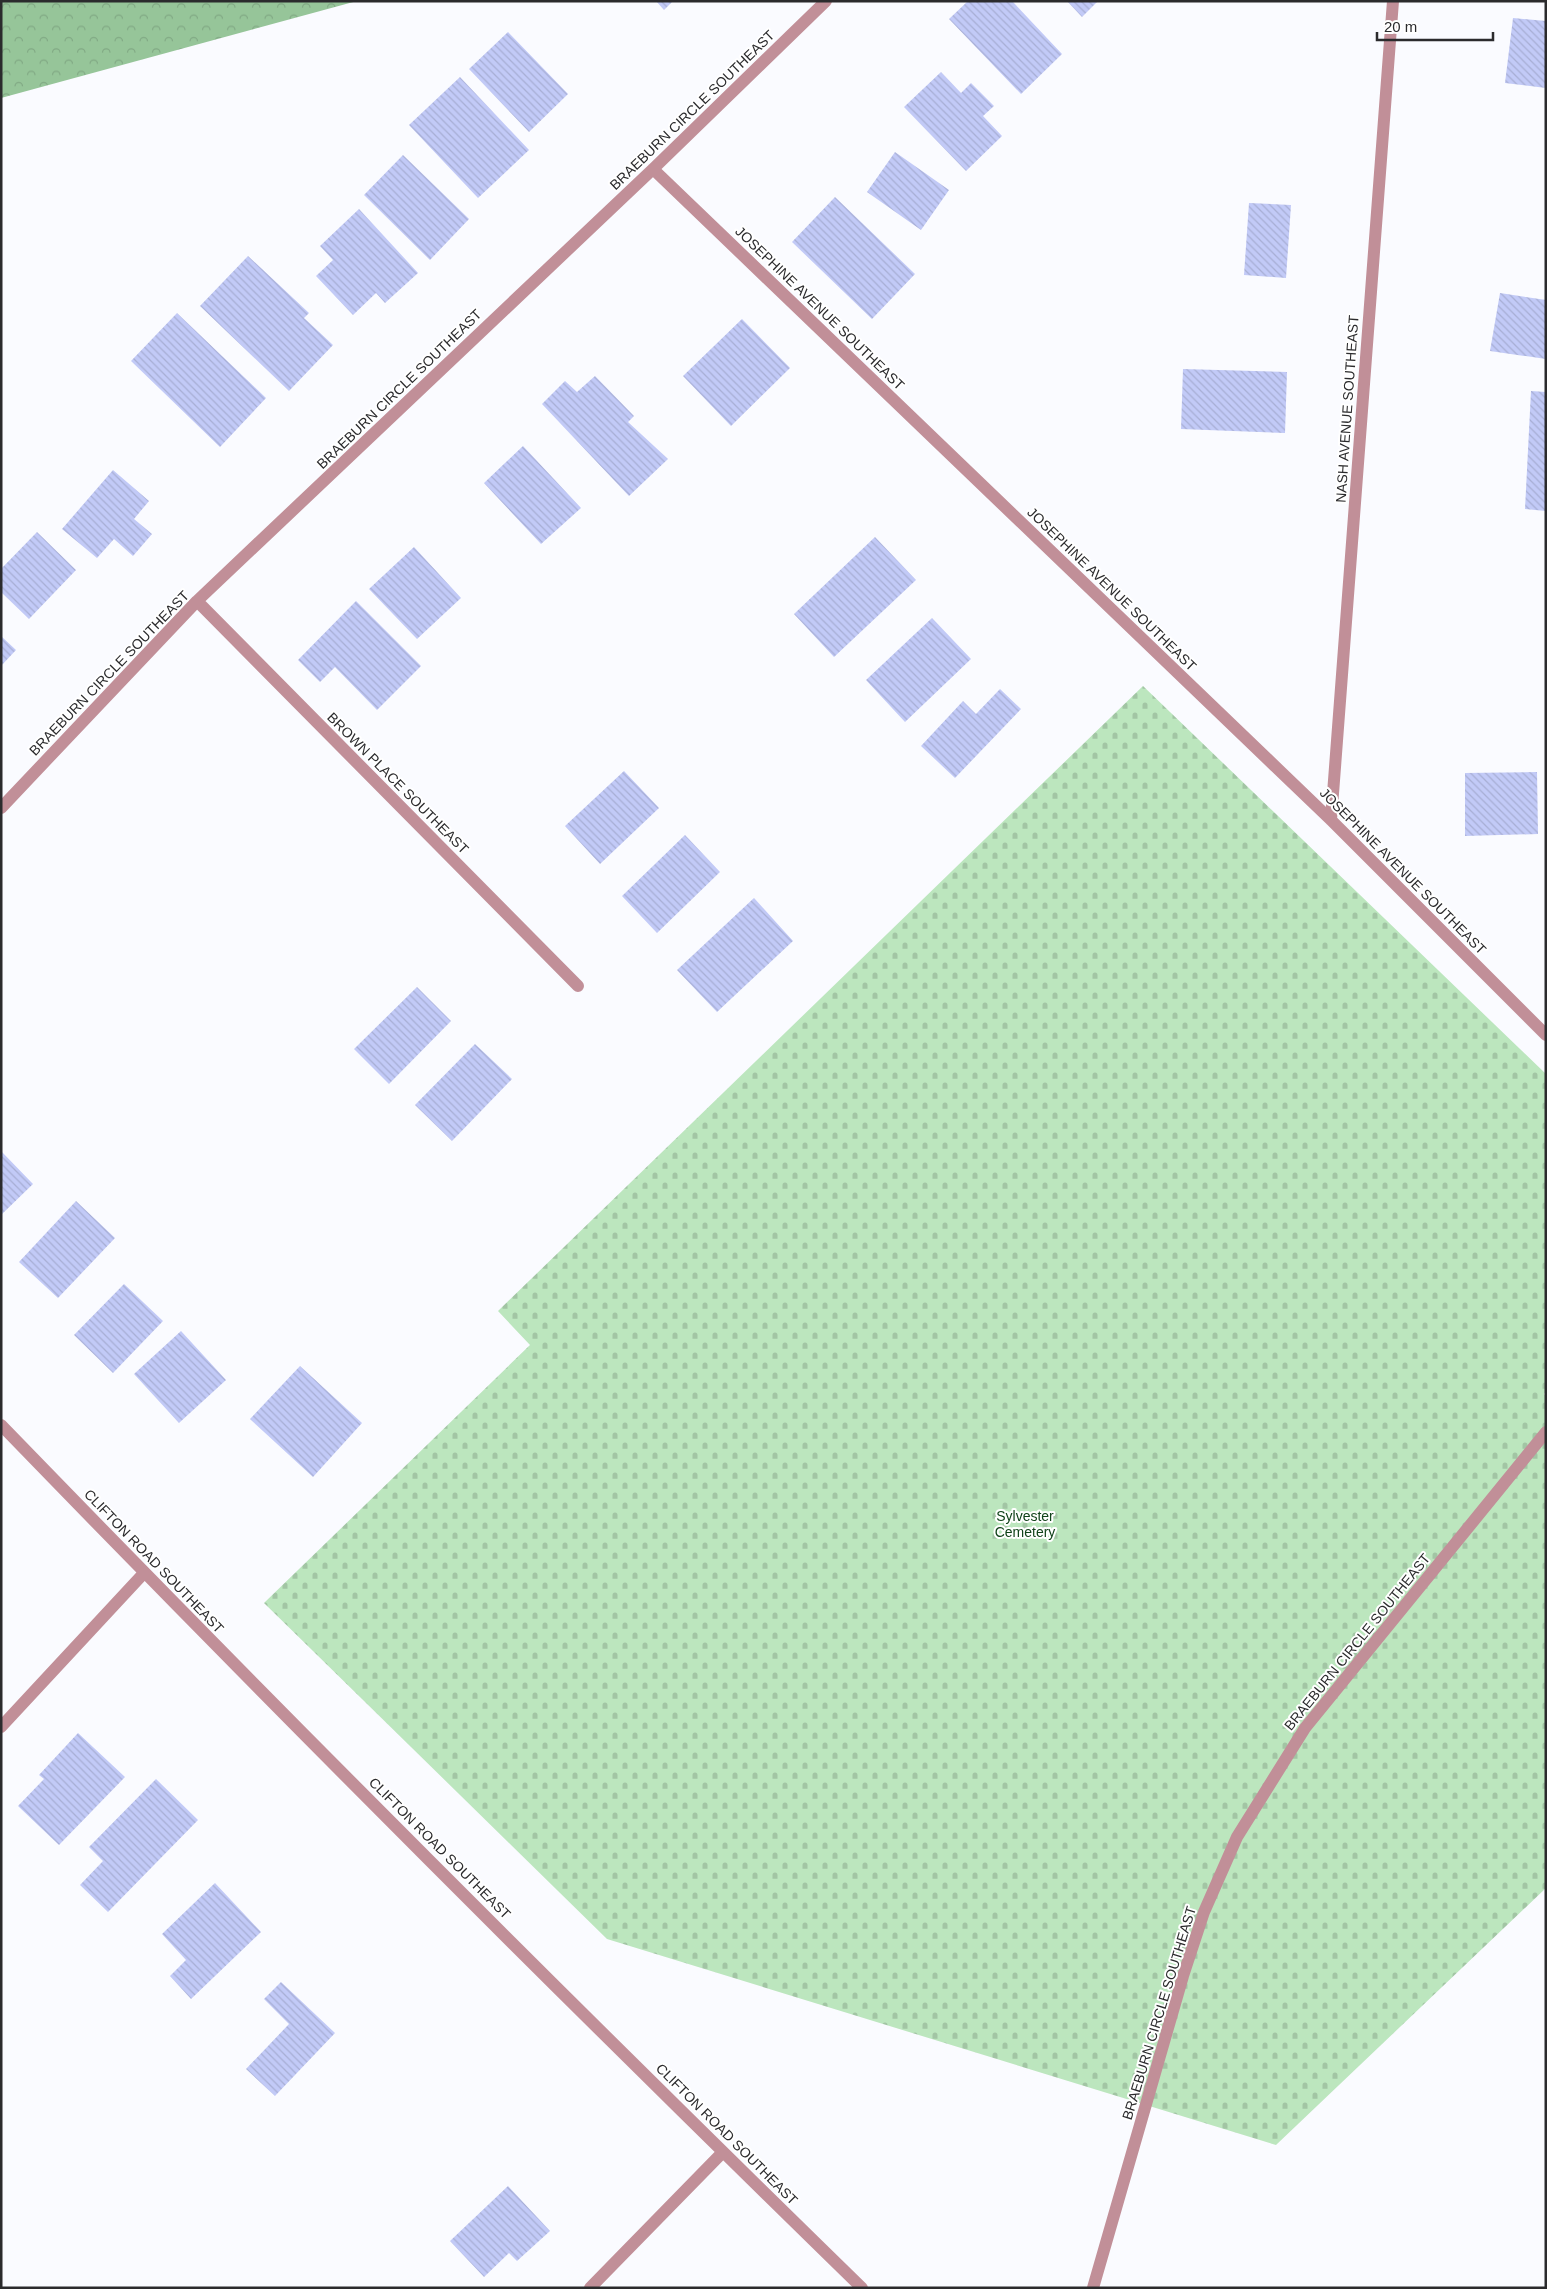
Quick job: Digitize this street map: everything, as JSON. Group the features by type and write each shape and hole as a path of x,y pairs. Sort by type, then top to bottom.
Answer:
{"street":[{"name":"BRAEBURN CIRCLE SOUTHEAST","path":"1,808 197,601 826,1"},
{"name":"NASH AVENUE SOUTHEAST","path":"1331,820 1393,1"},
{"name":"JOSEPHINE AVENUE SOUTHEAST","path":"652,169 1331,820 1546,1035"},
{"name":"BROWN PLACE SOUTHEAST","path":"197,601 578,986"},
{"name":"CLIFTON ROAD SOUTHEAST","path":"1,1425 182,1613 862,2288"},
{"name":"BRAEBURN CIRCLE SOUTHEAST","path":"1093,2288 1183,1976 1204,1912 1237,1837 1305,1728 1546,1432"},
{"path":"1,1727 144,1573"},
{"path":"590,2288 723,2152"}],"green space":[{"path":"1,1 357,1 1,98"},
{"name":"Sylvester Cemetery","path":"1143,686 1546,1074 1546,1392 1544,1394 1546,1396 1546,1888 1276,2145 607,1939 264,1603 530,1345 498,1311"}],"building":[{"path":"656,1 673,1 664,10"},
{"path":"968,1 1012,1 1062,54 1021,94 949,19"},
{"path":"1067,1 1098,1 1082,17"},
{"path":"1513,18 1546,21 1546,88 1505,83"},
{"path":"508,32 568,94 529,132 469,69"},
{"path":"941,72 961,93 971,83 994,106 983,116 1002,136 966,171 904,107"},
{"path":"460,77 529,150 478,198 409,125"},
{"path":"895,152 949,190 921,230 867,192"},
{"path":"403,155 469,219 430,260 364,195"},
{"path":"835,197 915,274 872,319 792,242"},
{"path":"1249,203 1291,205 1286,278 1244,275"},
{"path":"359,209 418,273 385,303 376,293 353,315 316,276 333,260 320,246"},
{"path":"248,256 309,313 304,318 333,345 289,391 200,306"},
{"path":"1500,293 1546,300 1546,359 1490,351"},
{"path":"177,313 266,398 220,447 131,361"},
{"path":"742,319 790,368 731,426 683,376"},
{"path":"1183,369 1287,372 1285,433 1181,429"},
{"path":"595,376 634,416 628,422 668,459 629,496 542,404 565,381 577,392"},
{"path":"1531,391 1546,392 1546,511 1525,509"},
{"path":"523,446 581,508 541,544 484,483"},
{"path":"113,470 149,501 134,519 152,534 133,556 114,539 97,558 62,529"},
{"path":"37,532 76,570 29,619 1,592 1,569"},
{"path":"875,537 916,580 834,657 794,614"},
{"path":"414,547 461,598 417,639 369,589"},
{"path":"356,601 421,666 377,710 335,667 320,682 298,660"},
{"path":"932,618 971,659 905,722 866,680"},
{"path":"1,636 16,650 1,666"},
{"path":"1000,689 1021,709 955,778 921,746 963,701 976,714"},
{"path":"624,771 659,808 600,864 565,826"},
{"path":"1537,772 1538,834 1465,836 1465,773"},
{"path":"685,835 720,872 657,933 622,896"},
{"path":"754,898 793,941 717,1012 677,970"},
{"path":"417,987 451,1021 389,1084 354,1049"},
{"path":"475,1044 512,1079 452,1141 415,1105"},
{"path":"1,1151 33,1184 1,1215"},
{"path":"76,1201 115,1238 58,1298 19,1262"},
{"path":"124,1284 163,1321 113,1373 74,1335"},
{"path":"181,1331 226,1380 179,1423 134,1374"},
{"path":"300,1366 362,1423 313,1477 250,1419"},
{"path":"78,1733 125,1777 59,1845 18,1806 44,1779 39,1775"},
{"path":"156,1779 198,1820 108,1912 80,1885 103,1861 89,1847"},
{"path":"215,1883 261,1932 191,1999 170,1976 186,1960 162,1934"},
{"path":"281,1982 335,2033 275,2096 246,2069 289,2024 264,1999"},
{"path":"508,2186 550,2231 517,2261 509,2253 484,2277 450,2241"}]}
